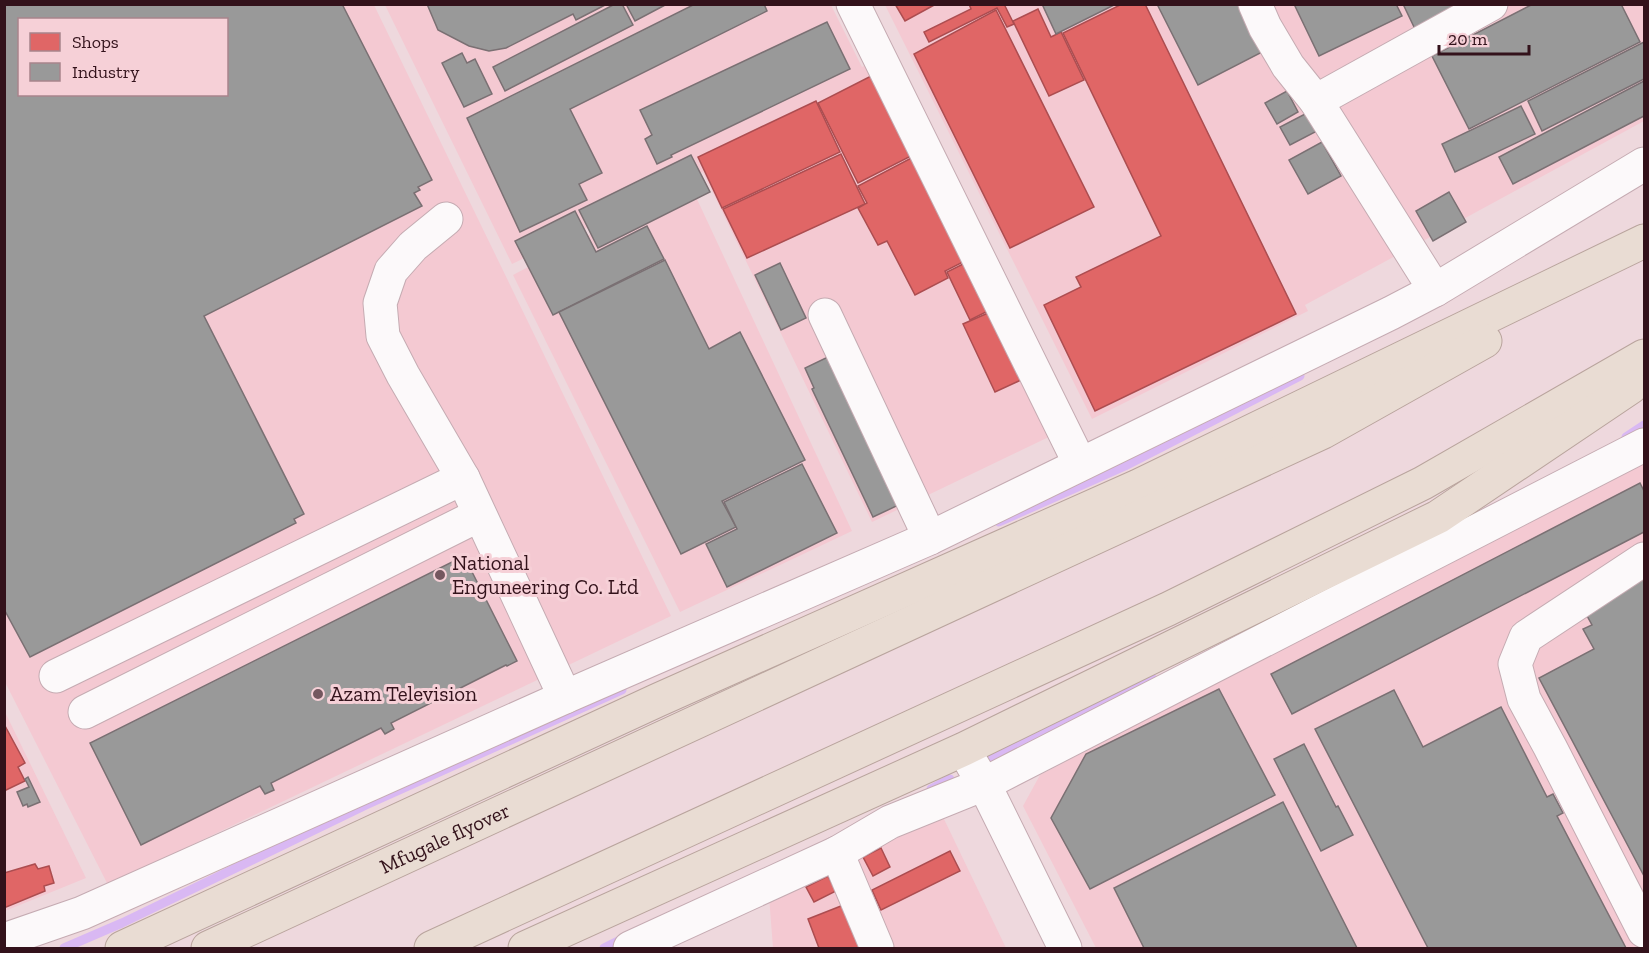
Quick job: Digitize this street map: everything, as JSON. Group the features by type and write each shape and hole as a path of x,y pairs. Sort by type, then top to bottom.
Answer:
{"highway":[{"path":"122,948 658,700 1138,486 1644,241"},
{"name":"Mfugale flyover","path":"208,948 1323,432 1644,250"},
{"path":"431,948 1190,599 1423,483 1644,356"},
{"path":"525,948 964,749 1438,517 1644,377"}],"street":[{"path":"853,4 1080,464"},
{"path":"1255,4 1265,27 1288,66 1316,101 1435,290"},
{"path":"1316,101 1491,4"},
{"path":"4,940 81,913 565,697 930,538 1435,290 1644,164"},
{"path":"446,219 413,246 391,272 380,303 383,336 463,478 565,697"},
{"path":"825,315 930,538"},
{"path":"630,948 837,853 890,822 984,783 1644,445"},
{"path":"56,676 463,478"},
{"path":"85,712 479,515"},
{"path":"1644,559 1526,637 1515,664 1524,699 1644,931"},
{"path":"964,749 984,783 1065,948"},
{"path":"837,853 877,948"}],"shaded area":[{"path":"5,5 374,5 671,616 108,885 5,682"},
{"path":"385,5 831,5 862,67 878,60 1055,434 872,522 703,172 512,264"},
{"path":"885,5 1644,5 1644,121 1305,305 1308,311 1092,419"},
{"path":"689,182 852,531 680,612 513,275"},
{"path":"1644,460 1644,948 1096,948 1023,806 1040,775"},
{"path":"4,710 86,878 5,911 4,911"},
{"path":"943,817 1006,948 773,948 769,896"}],"building: Shops":[{"path":"895,4 936,4 905,21"},
{"path":"969,4 1004,4 1014,24 1007,27 997,8 929,42 924,32 971,9"},
{"path":"1122,4 1145,4 1296,314 1095,411 1044,305 1081,287 1076,277 1161,236 1063,33"},
{"path":"1038,9 1051,37 1061,32 1084,80 1049,96 1013,21"},
{"path":"996,10 1094,207 1010,248 914,54"},
{"path":"877,73 917,153 858,183 818,103"},
{"path":"816,101 840,152 722,208 698,157"},
{"path":"841,154 865,204 747,258 723,209"},
{"path":"917,155 971,258 945,271 948,278 915,295 887,241 878,245 858,208 867,203 858,186"},
{"path":"969,261 992,309 970,320 947,272"},
{"path":"988,313 1021,380 995,392 963,324"},
{"path":"4,724 25,763 18,767 25,781 4,791"},
{"path":"881,848 890,867 873,876 863,857"},
{"path":"950,851 960,871 881,910 872,890"},
{"path":"35,864 38,869 49,866 54,883 44,886 45,891 4,908 4,873"},
{"path":"828,876 836,891 814,902 806,887"},
{"path":"846,904 864,948 819,948 808,919"}],"building: Industry":[{"path":"4,4 342,4 432,180 418,187 420,190 414,193 422,206 204,316 304,514 294,519 296,523 30,657 4,609"},
{"path":"427,4 607,4 576,20 573,14 506,48 489,51 469,46 438,30"},
{"path":"615,4 622,4 633,25 505,91 493,67"},
{"path":"626,4 667,4 635,21"},
{"path":"695,4 764,4 767,11 570,109 602,173 579,184 587,200 520,232 467,118"},
{"path":"1042,4 1116,4 1056,34"},
{"path":"1157,4 1248,4 1270,48 1198,85"},
{"path":"1294,4 1396,4 1402,16 1319,56"},
{"path":"1403,4 1466,4 1415,29"},
{"path":"1533,4 1621,4 1640,42 1469,129 1432,56"},
{"path":"827,22 850,69 671,155 672,157 657,164 645,139 652,135 640,110"},
{"path":"1644,42 1644,79 1542,131 1528,101"},
{"path":"462,53 467,63 475,59 492,94 464,107 442,63"},
{"path":"1644,81 1644,116 1513,184 1499,157"},
{"path":"1287,91 1298,112 1277,124 1265,103"},
{"path":"1521,106 1535,134 1455,172 1442,144"},
{"path":"1307,113 1317,131 1290,145 1280,127"},
{"path":"1322,142 1341,176 1308,194 1289,160"},
{"path":"691,155 710,192 598,248 579,210"},
{"path":"1449,192 1466,222 1433,241 1416,211"},
{"path":"575,211 596,252 647,226 664,259 553,315 515,241"},
{"path":"665,260 709,349 740,332 805,460 722,501 736,527 681,554 559,312"},
{"path":"780,263 806,318 781,330 755,275"},
{"path":"830,356 907,501 873,517 812,389 814,388 805,368"},
{"path":"802,464 837,533 727,587 706,544 737,529 724,502"},
{"path":"1640,483 1644,491 1644,532 1292,714 1271,674"},
{"name":"Azam Television","path":"465,558 517,661 391,723 394,729 385,734 381,728 271,783 274,790 265,794 260,786 141,845 90,743 456,560 457,562"},
{"path":"1644,570 1644,876 1539,678 1594,649 1583,629 1592,625 1580,603"},
{"path":"1219,689 1275,795 1090,889 1051,818 1086,754"},
{"path":"1394,690 1423,747 1501,707 1547,797 1553,794 1563,813 1557,816 1626,948 1428,948 1315,729"},
{"path":"1304,744 1353,835 1321,851 1274,759"},
{"path":"28,777 40,802 28,807 27,804 23,806 17,792 29,787 25,779"},
{"path":"1283,802 1357,948 1144,948 1114,888"}],"waterway":[{"path":"999,522 1125,466 1300,376"},
{"path":"1626,437 1644,425"},
{"path":"979,765 1153,679"},
{"path":"64,948 122,923 366,805 622,690"},
{"path":"931,789 950,779"},
{"path":"604,948 624,938"}],"place":[{"name":"National Enguneering Co. Ltd","path":"440,575"},
{"name":"Azam Television","path":"318,694"}]}
